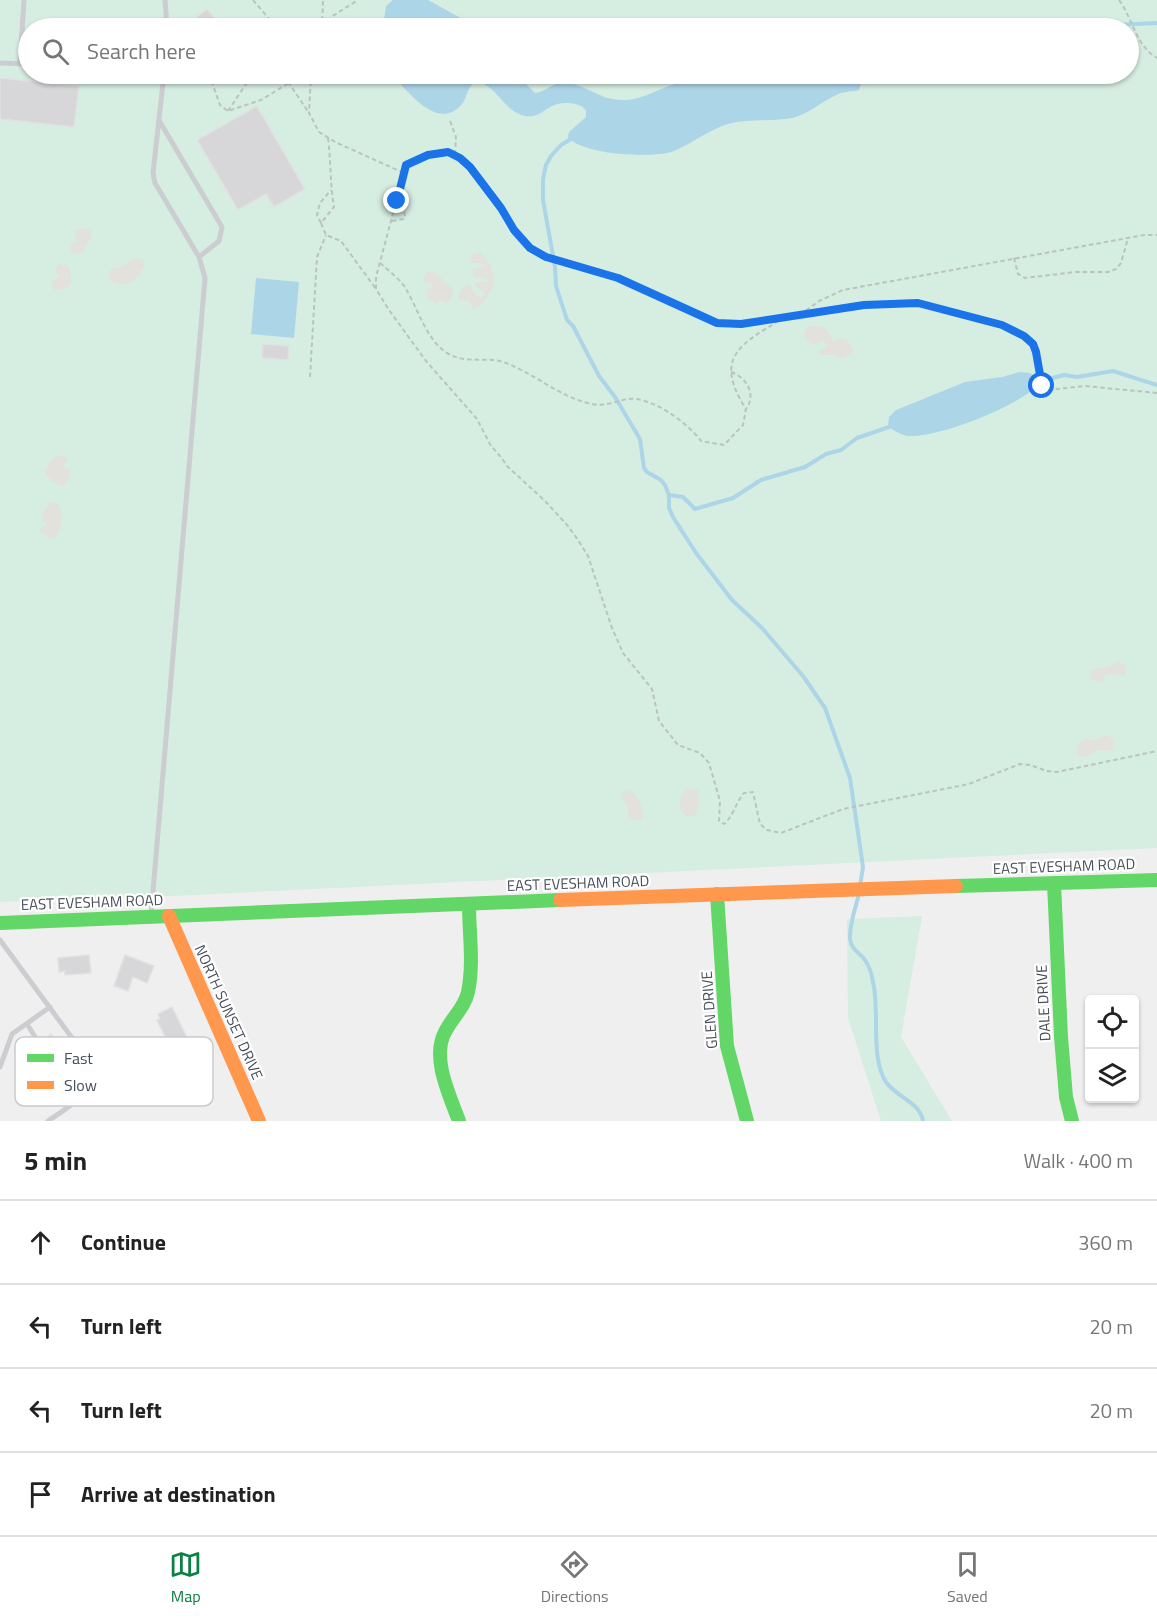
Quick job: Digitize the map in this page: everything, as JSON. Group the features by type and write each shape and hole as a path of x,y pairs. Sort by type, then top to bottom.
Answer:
{"main road":[{"name":"EAST EVESHAM ROAD","path":"0,923 717,894 1157,880"},
{"name":"DALE DRIVE","path":"1053,883 1061,1037 1066,1097 1072,1121"},
{"name":"GLEN DRIVE","path":"717,894 727,1046 747,1121"},
{"path":"459,1121 441,1060 441,1048 443,1036 460,1012 467,995 470,977 469,904"},
{"name":"NORTH SUNSET DRIVE","path":"169,916 259,1121"}],"lane":[{"path":"23,18 24,0"},
{"path":"165,0 166,18"},
{"path":"0,63 18,64"},
{"path":"151,917 205,278 199,257 155,183 153,173 163,84"},
{"path":"160,122 222,227 219,241 199,257"},
{"path":"0,940 72,1037"},
{"path":"0,1067 12,1034 50,1007"},
{"path":"27,1024 35,1037"},
{"path":"48,1121 69,1106"}],"path":[{"path":"253,0 268,18"},
{"path":"323,0 323,18"},
{"path":"330,18 358,0"},
{"path":"1119,0 1128,18"},
{"path":"1139,40 1149,54 1157,58"},
{"path":"213,84 220,105 228,111"},
{"path":"228,111 246,84"},
{"path":"228,111 261,100 287,84"},
{"path":"290,84 319,132 404,173"},
{"path":"309,113 310,84"},
{"path":"450,121 456,137 455,156"},
{"path":"321,223 334,207 328,138"},
{"path":"376,289 376,277 406,165 428,155 448,152 470,167 501,208 514,230 530,248 546,257 618,278 717,323 741,324 864,305 918,303 1002,325 1024,336 1033,344 1036,352 1042,386 1057,389 1085,386 1157,393"},
{"path":"310,377 317,257 326,235 317,215 320,203 331,190"},
{"path":"392,221 404,219 405,215 402,205 397,201"},
{"path":"326,235 342,241 426,361 477,419 491,446 507,466 545,501 578,540 588,556 612,628 623,653 652,689 659,722 678,745 700,753 709,763 720,801 719,821 724,824 730,820 736,802 744,793 753,792 760,824 767,830 781,833 843,809 969,784 1020,764 1057,772 1157,751"},
{"path":"799,316 819,301 843,290 1144,235 1157,235"},
{"path":"1014,258 1018,274 1025,278 1075,272 1108,272 1116,269 1121,263 1128,238"},
{"path":"380,263 405,287 432,338 445,352 470,361 504,362 566,394 592,404 609,405 629,399 646,401 692,428 701,441 724,445 743,425 746,409 751,403 750,392 746,381 740,375 731,372"},
{"path":"746,409 737,394 731,372 735,355 748,339 784,318"}],"green space":[{"path":"0,0 1157,0 1157,848 152,897 0,902"},
{"path":"922,916 901,1037 952,1121 881,1121 848,1018 847,919"}],"sand":[{"path":"82,228 90,230 92,235 83,252 75,254 71,252 70,243 77,241 74,233"},
{"path":"480,252 490,264 495,283 483,303 472,309 470,301 459,300 458,296 463,287 470,284 476,295 482,297 485,295 475,285 475,282 487,282 486,278 473,276 473,269 484,266 482,263 472,263 471,260 472,255"},
{"path":"135,258 145,262 144,268 131,282 119,284 109,277 110,271 114,268 119,268"},
{"path":"59,264 68,266 71,284 62,290 55,290 51,286 59,276 55,269"},
{"path":"428,271 435,273 453,289 454,292 448,304 441,300 437,304 428,299 426,290 431,288 433,283 424,282 423,279"},
{"path":"807,327 826,329 833,341 840,338 847,340 853,354 842,359 833,355 821,355 818,352 827,346 826,343 822,341 814,345 805,339 804,334"},
{"path":"61,455 68,460 63,465 70,469 69,478 63,486 52,481 45,471 51,460"},
{"path":"49,503 58,504 61,513 58,534 52,539 41,533 40,528 47,525 41,517"},
{"path":"1118,662 1127,668 1125,676 1107,674 1101,681 1092,680 1089,677 1094,669"},
{"path":"1109,736 1113,740 1113,749 1096,750 1086,756 1078,756 1077,744 1087,739 1093,741"},
{"path":"698,790 699,804 696,814 691,817 686,816 680,809 680,797 685,791"},
{"path":"625,791 632,792 639,800 643,814 640,820 631,820 628,816 628,805 621,797"}],"water":[{"path":"393,0 428,0 461,18 384,18 386,6"},
{"path":"401,84 473,84 461,105 452,112 442,114 423,106"},
{"path":"483,84 526,84 535,93 556,84 572,84 612,99 630,100 675,84 861,84 859,90 843,92 799,116 728,124 674,151 651,155 618,154 576,143 568,137 569,132 586,117 583,107 566,103 558,104 537,115 526,116 512,110"},
{"path":"256,278 299,282 294,338 251,334"},
{"path":"1020,372 1034,376 1037,386 1012,403 976,420 937,432 908,436 888,426 889,417 896,410 965,382"}],"building":[{"path":"207,9 215,18 196,18"},
{"path":"0,78 18,80 18,84 79,86 74,127 0,119"},
{"path":"257,106 305,189 274,207 266,194 238,210 197,140"},
{"path":"263,344 289,346 288,360 262,358"},
{"path":"89,955 91,973 65,975 65,971 59,972 58,958"},
{"path":"125,955 154,966 147,983 133,977 128,991 114,986"},
{"path":"172,1007 187,1037 165,1037 157,1020 160,1019 158,1014"}],"waterway":[{"path":"1139,24 1157,23"},
{"path":"574,137 561,145 551,156 543,179 543,200 555,267 556,286 567,320 573,326 599,376 615,397 640,439 644,468 665,485 673,517 696,553 732,600 762,628 803,676 825,708 850,778 863,867 860,886"},
{"path":"1033,383 1064,375 1077,377 1113,371 1157,385"},
{"path":"670,495 683,497 695,509 733,498 761,480 805,467 826,454 841,450 857,438 892,426"},
{"path":"859,893 850,939 854,949 866,962 872,976 878,1061 881,1072 890,1087 913,1104 921,1114 923,1121"}],"traffic: fast":[{"path":"956,886 1157,880"},
{"path":"1054,883 1061,1037 1066,1097 1072,1121"},
{"path":"717,894 727,1046 747,1121"},
{"path":"0,923 560,900"},
{"path":"459,1121 443,1077 440,1053 445,1032 464,1003 468,992 471,959 469,904"}],"traffic: slow":[{"path":"560,900 956,886"},
{"path":"169,916 259,1121"}],"route":[{"path":"397,201 406,165 428,155 448,152 460,158 470,167 501,208 514,230 530,248 546,257 618,278 717,323 741,324 864,305 918,303 1002,325 1024,336 1033,344 1036,352 1038,374 1042,386"}]}
